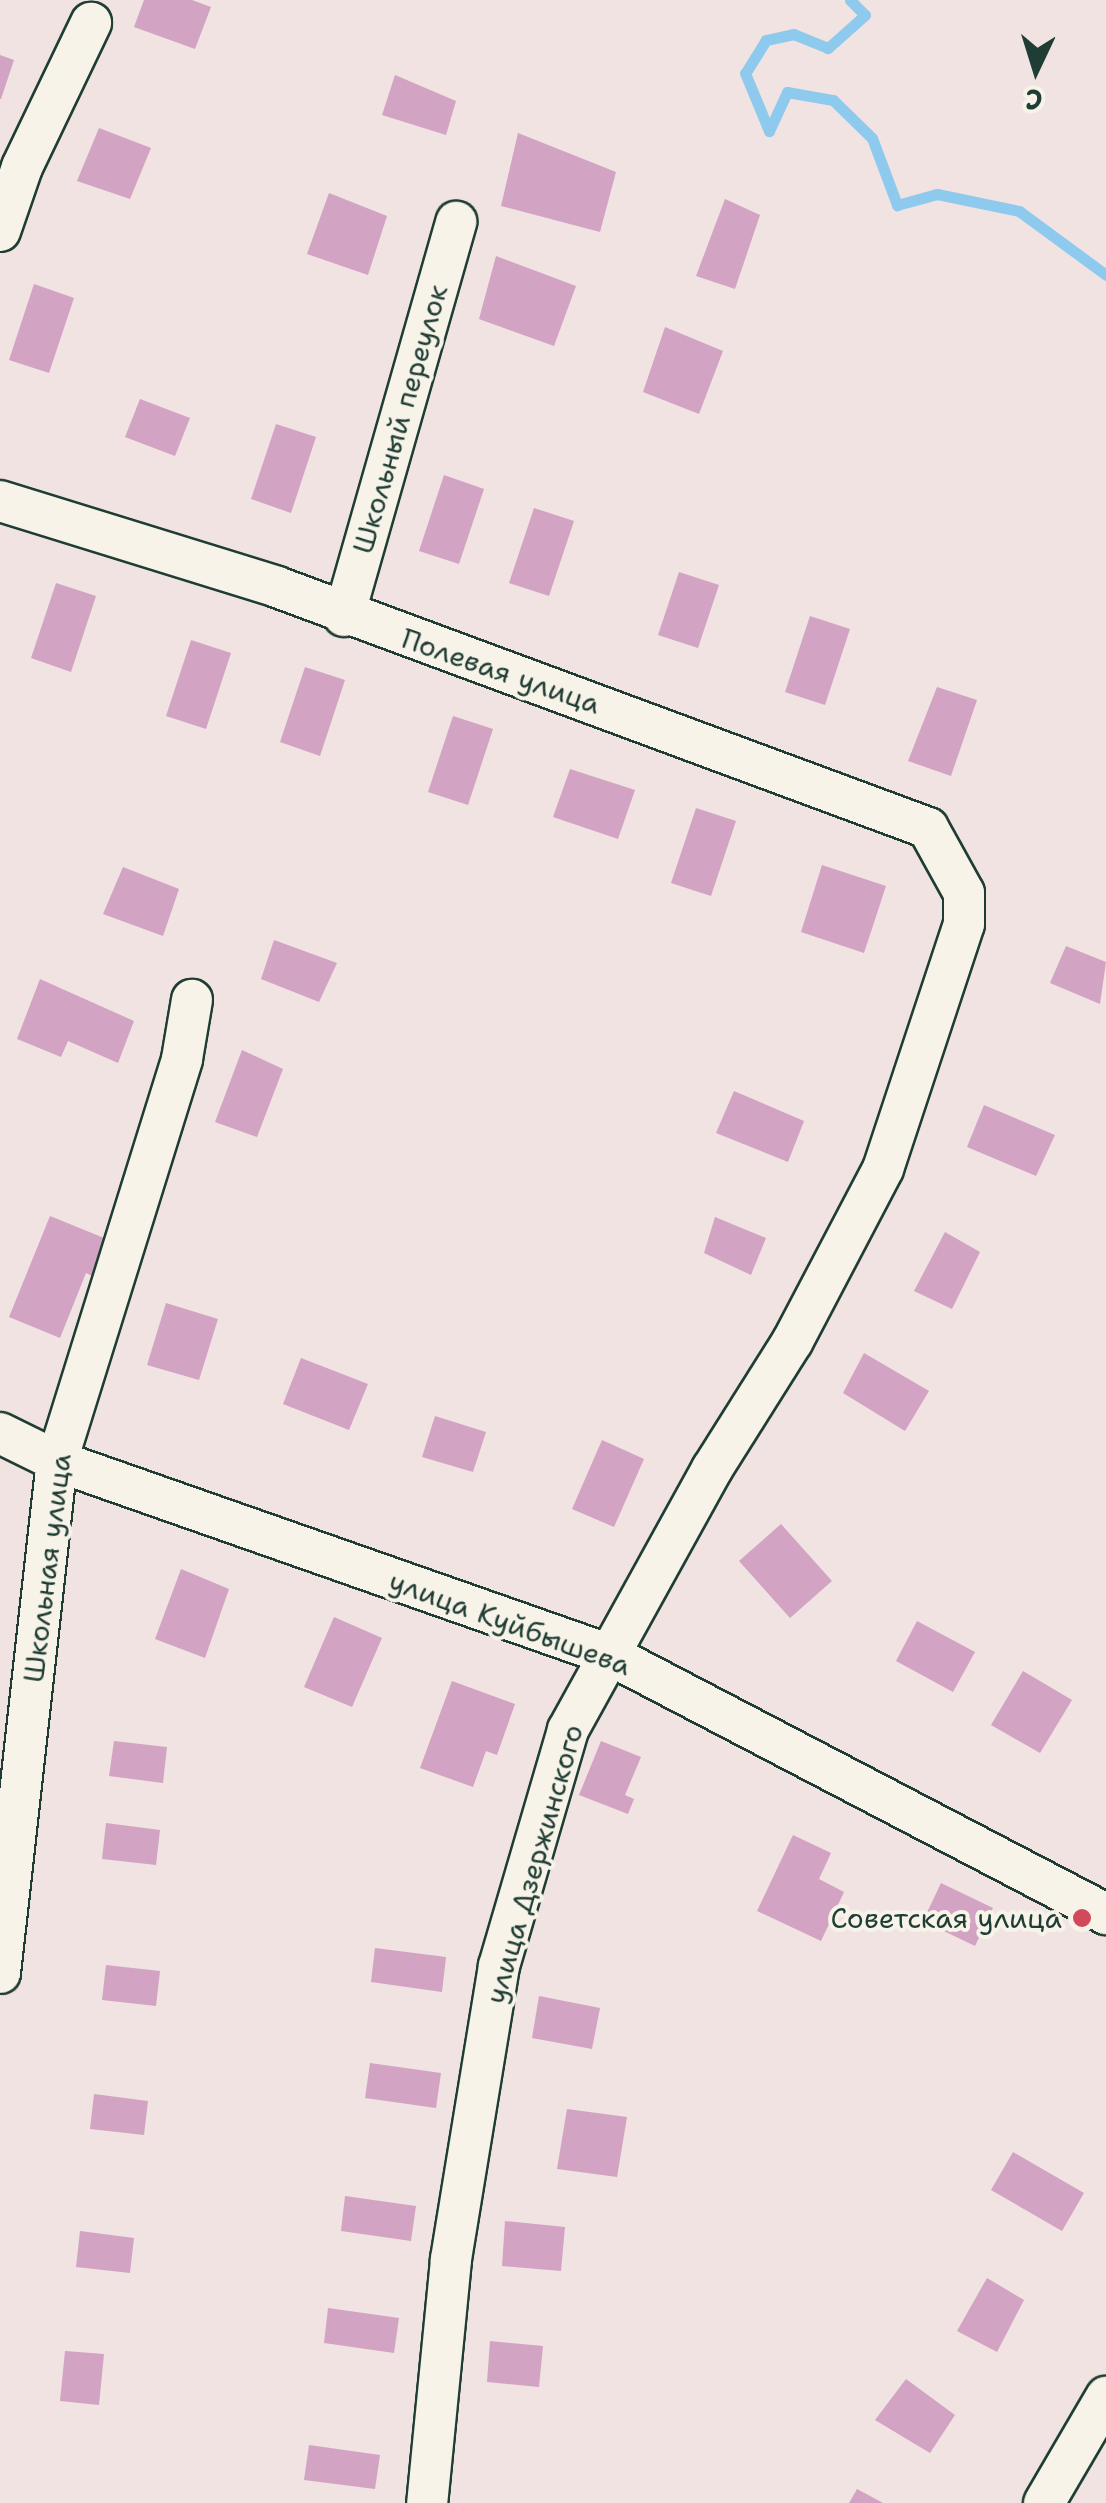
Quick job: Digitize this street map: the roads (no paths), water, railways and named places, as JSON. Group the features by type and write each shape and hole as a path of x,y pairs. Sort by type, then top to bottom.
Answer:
{"street":[{"path":"0,231 22,167 92,24"},
{"name":"Школьный переулок","path":"344,616 456,222"},
{"name":"Полевая улица","path":"0,501 277,587 344,616 928,828 964,893"},
{"name":"улица Дзержинского","path":"427,2503 450,2260 499,1966 568,1730 712,1468 792,1342 884,1169 964,924 964,893"},
{"name":"Школьная улица","path":"0,1973 58,1461 182,1059 192,1000"},
{"name":"улица Куйбышева","path":"0,1433 58,1461 610,1655 1106,1914"},
{"path":"1044,2503 1106,2397"}],"waterway":[{"path":"850,0 865,15 828,48 794,34 766,40 745,73 769,131 787,92 833,100 872,138 897,205 937,194 1019,211 1106,275"}],"place":[{"name":"Советская улица","path":"1082,1918"}]}
